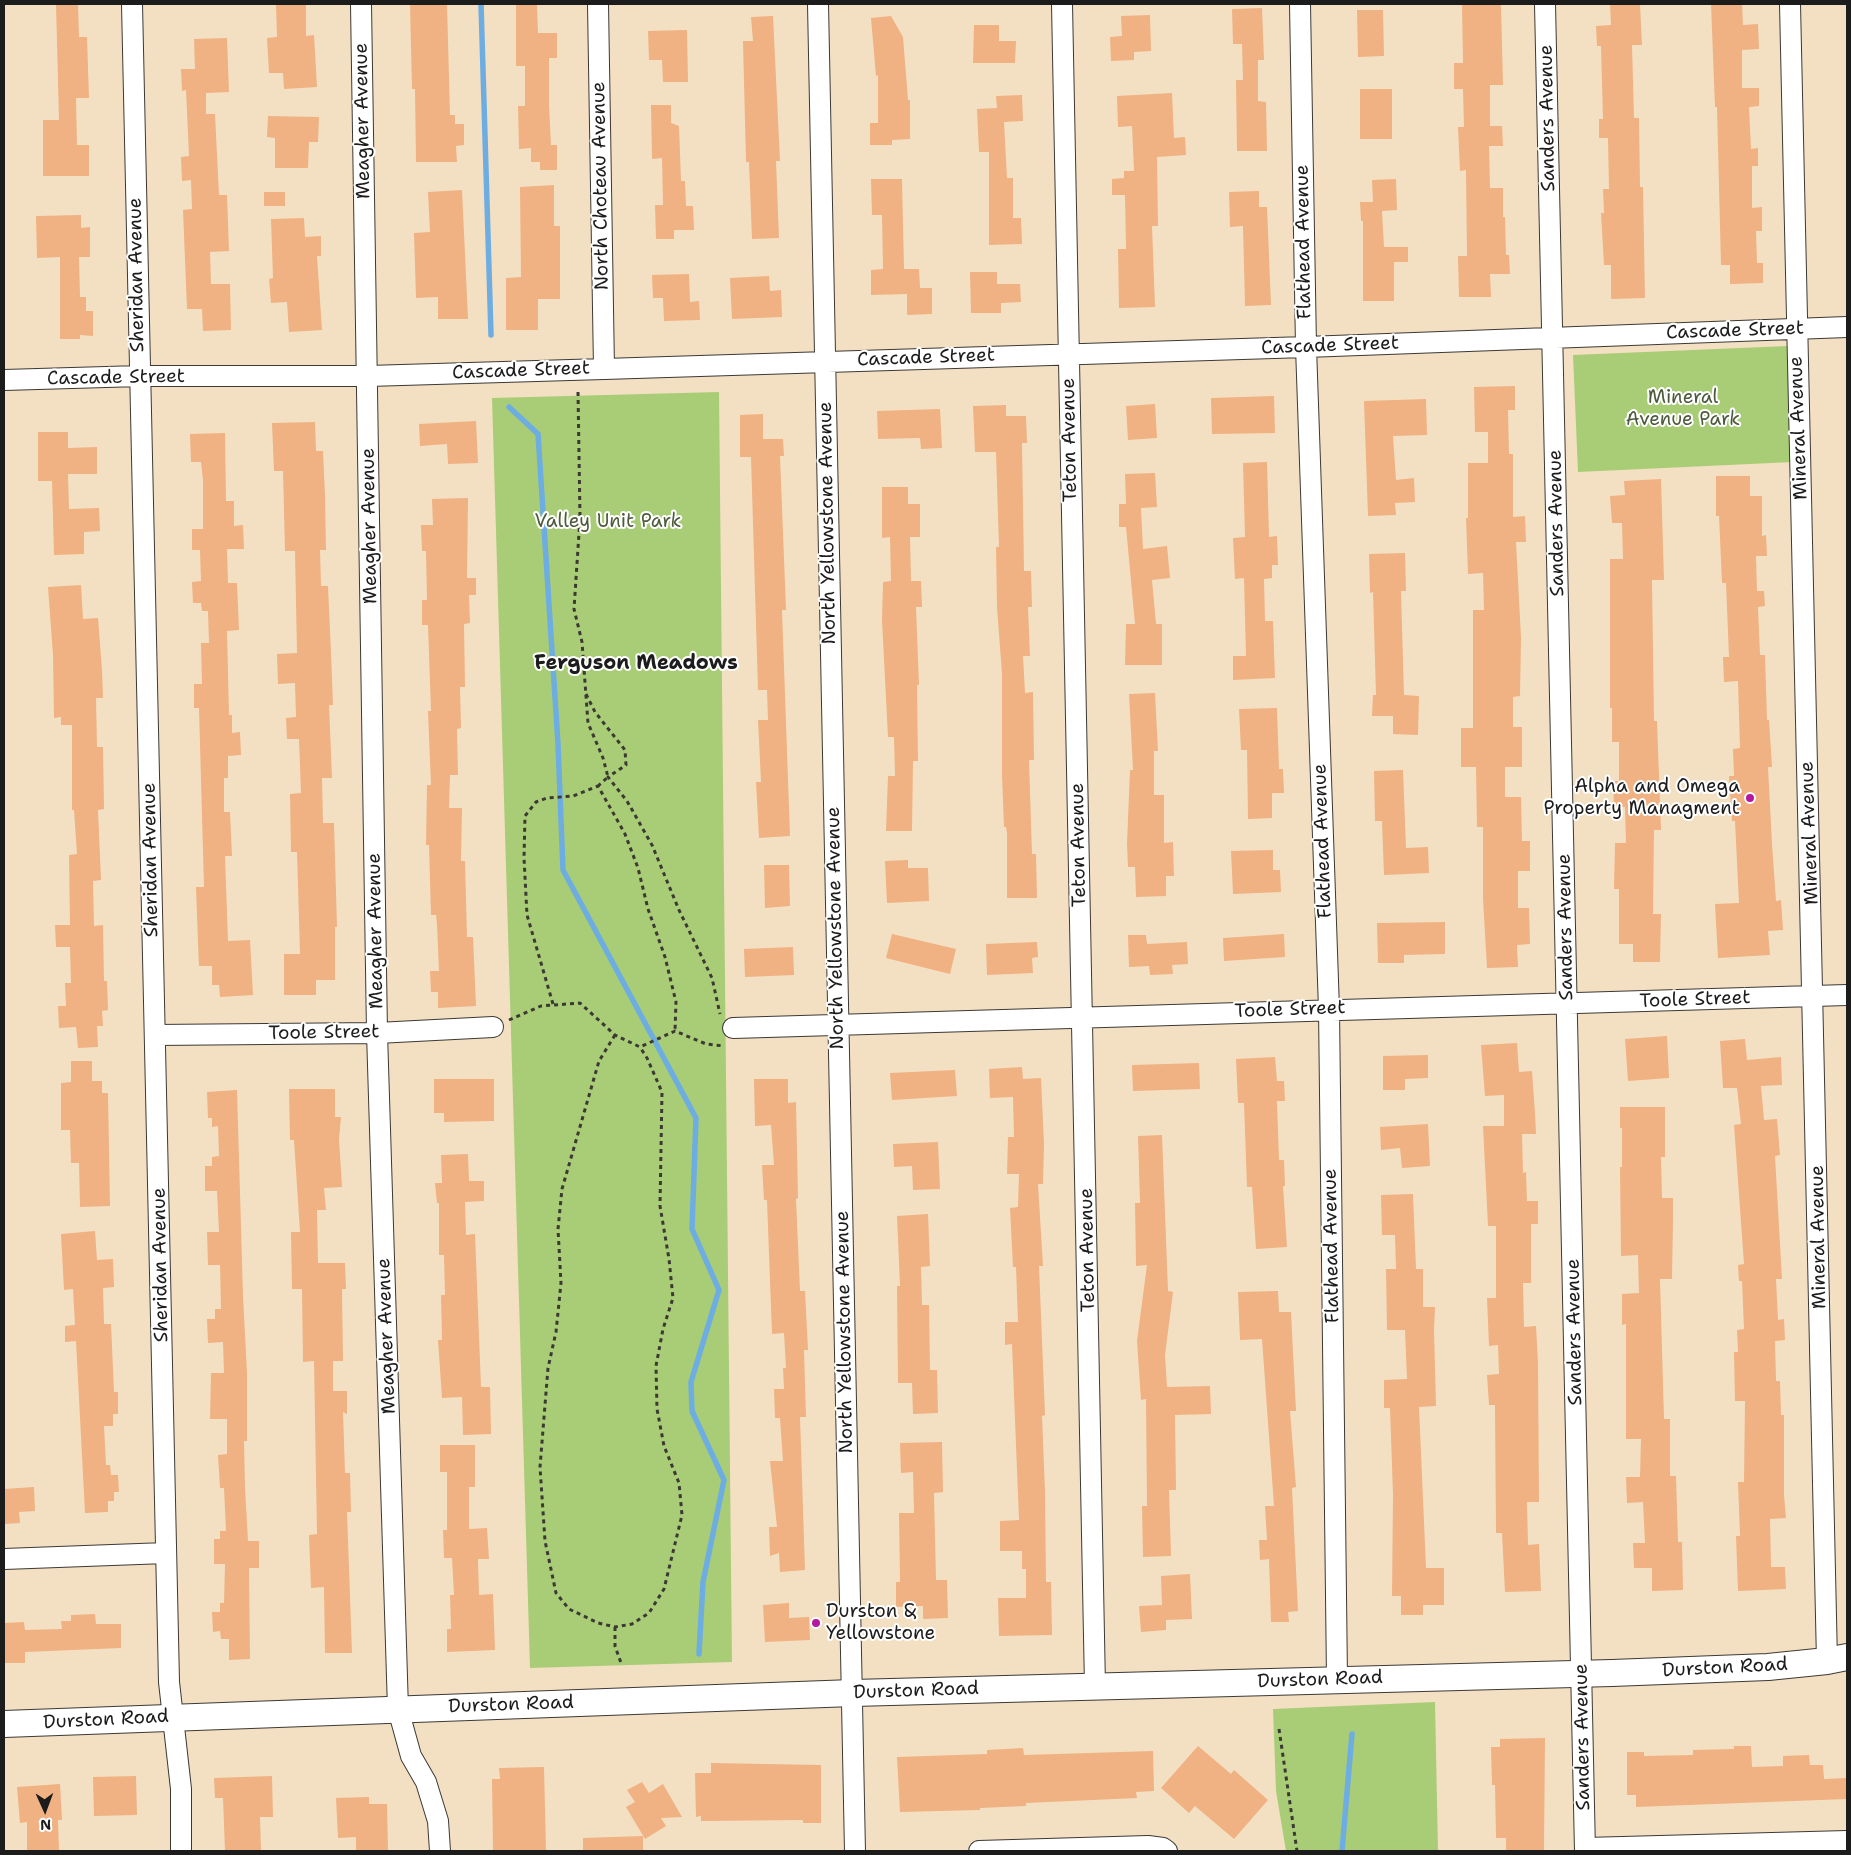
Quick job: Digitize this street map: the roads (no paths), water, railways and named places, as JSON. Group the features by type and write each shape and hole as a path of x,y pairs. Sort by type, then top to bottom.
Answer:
{"main road":[{"name":"Durston Road","path":"4,1724 853,1693 1581,1674 1768,1667 1841,1662"}],"street":[{"name":"Sheridan Avenue","path":"132,4 166,1553 172,1717 181,1789 182,1851"},
{"name":"Meagher Avenue","path":"361,4 377,1033 398,1709 412,1756 426,1782 438,1821 440,1851"},
{"name":"North Choteau Avenue","path":"598,4 604,369"},
{"name":"North Yellowstone Avenue","path":"818,4 855,1851"},
{"name":"Teton Avenue","path":"1062,4 1096,1687"},
{"name":"Flathead Avenue","path":"1300,4 1306,347 1329,1009 1337,1679"},
{"name":"Sanders Avenue","path":"1545,4 1585,1850"},
{"name":"Mineral Avenue","path":"1790,4 1796,328 1814,996 1841,1662"},
{"name":"Cascade Street","path":"4,380 140,376 368,376 1553,339 1847,327"},
{"name":"Toole Street","path":"726,1021 838,1025 1083,1016 1847,995"},
{"name":"Toole Street","path":"155,1036 377,1033 493,1027"},
{"path":"4,1559 166,1553"},
{"path":"1585,1850 1847,1841"},
{"path":"979,1851 1155,1846 1167,1851"}],"waterway":[{"path":"481,4 491,335"},
{"path":"509,407 538,434 558,744 563,870 696,1118 692,1229 719,1290 691,1382 692,1411 724,1480 703,1582 699,1654"},
{"path":"1342,1851 1352,1734"}],"place":[{"name":"Alpha and Omega Property Managment","path":"1750,798"},
{"name":"Durston & Yellowstone","path":"816,1623"}],"district":[{"name":"Ferguson Meadows","path":"636,664"}],"park label":[{"name":"Mineral Avenue Park","path":"1683,409"},
{"name":"Valley Unit Park","path":"608,522"}]}
